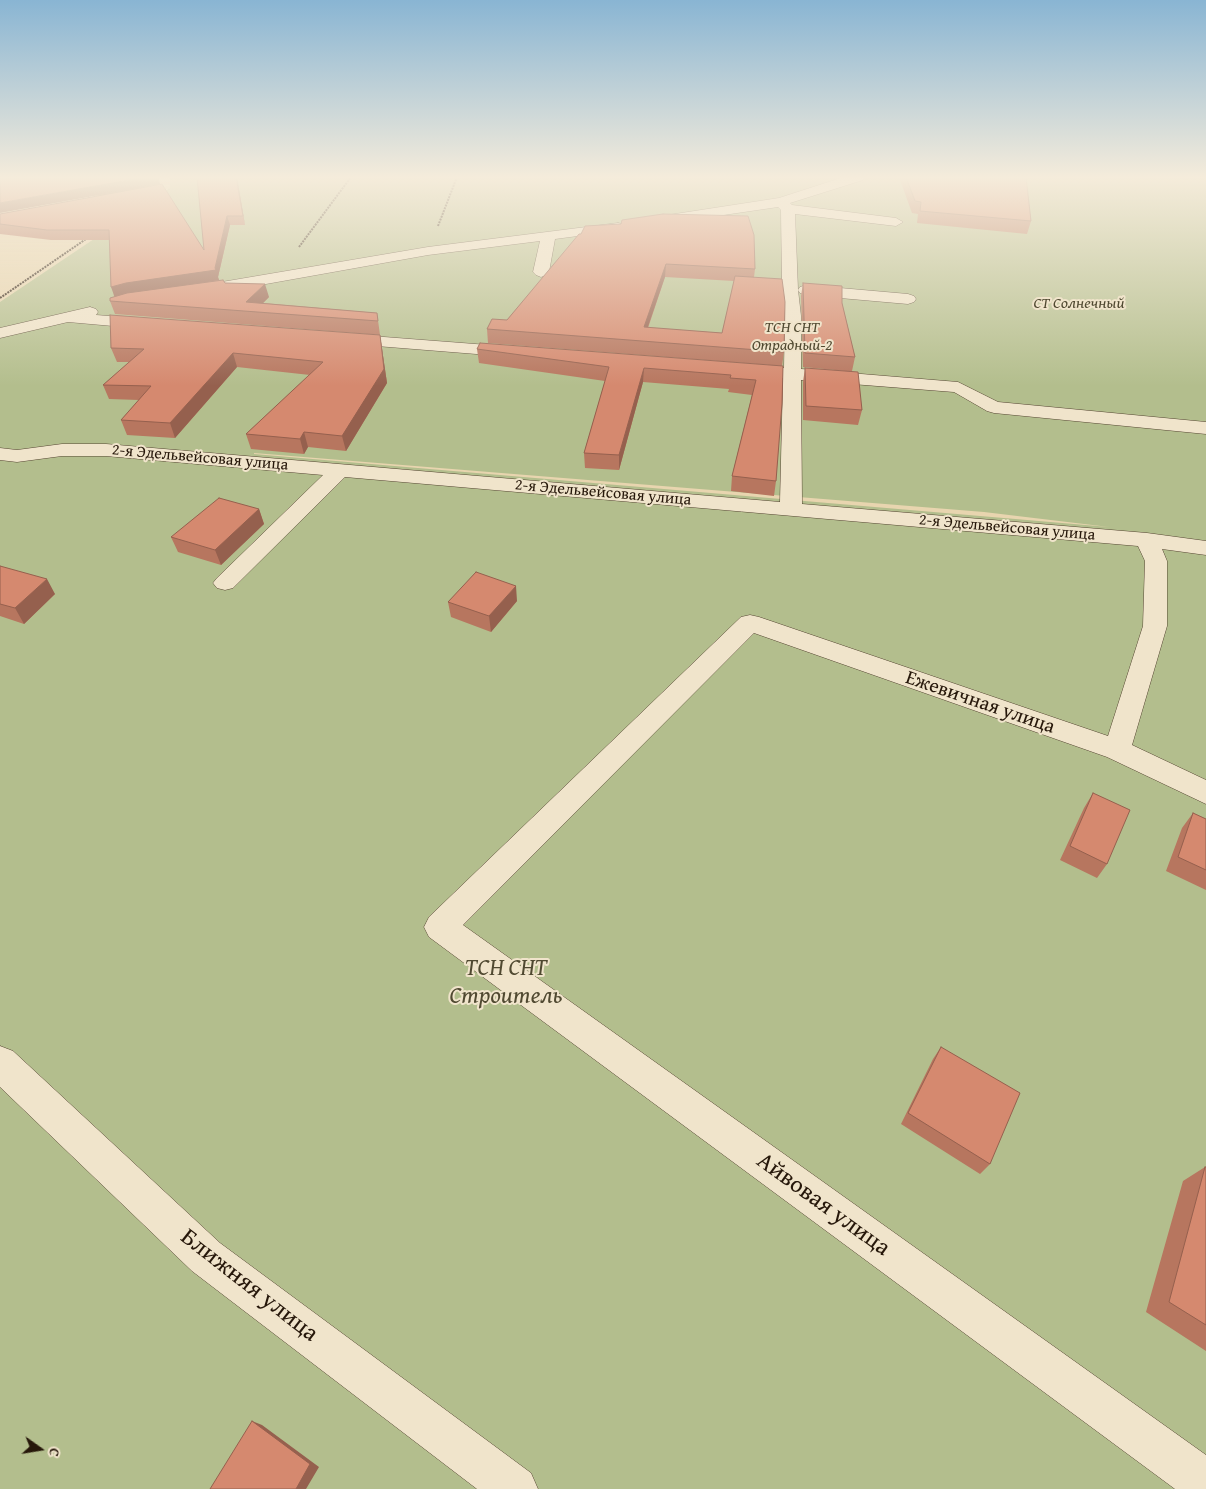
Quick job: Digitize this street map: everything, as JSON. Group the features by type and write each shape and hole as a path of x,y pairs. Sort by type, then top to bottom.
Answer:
{"street":[{"path":"199,290 469,246"},
{"path":"541,272 546,246"},
{"path":"787,246 793,316 791,509"},
{"path":"790,288 908,298"},
{"path":"0,333 72,318 114,305"},
{"path":"72,318 160,325"},
{"path":"328,338 526,353"},
{"path":"733,370 958,387 994,407 1206,428"},
{"name":"2-я Эдельвейсовая улица","path":"0,454 17,456 62,450 106,450 1147,540 1206,548"},
{"path":"225,583 340,470"},
{"path":"1117,750 1155,626 1156,561 1147,540"},
{"name":"Ежевичная улица","path":"440,927 750,624 1117,750 1206,793"},
{"name":"Айвовая улица","path":"440,927 1206,1483"},
{"name":"Ближняя улица","path":"0,1063 206,1257 515,1489"}],"path":[{"path":"0,298 76,246"},
{"path":"275,278 299,246"},
{"path":"428,252 430,246"}],"green space":[{"name":"ТСН СНТ Строитель","path":"83,246 1206,246 1206,1489 0,1489 0,302","holes":["254,453 984,512 1109,527 254,454"]}],"building":[{"path":"110,246 202,246 204,250 204,246 220,246 216,270 126,283 111,287"},
{"path":"569,246 754,246 755,269 666,264 644,327 722,333 735,276 782,279 785,302 784,352 487,329 492,319 507,320"},
{"path":"223,280 225,283 265,284 246,302 377,313 378,321 110,301 110,298 127,293"},
{"path":"803,283 842,286 842,303 855,357 805,353"},
{"path":"110,315 380,335 384,369 342,436 304,432 300,439 246,434 323,362 233,353 170,423 121,420 151,386 103,385 144,349 111,348"},
{"path":"480,343 783,366 776,481 732,476 756,380 730,378 731,375 644,368 619,455 584,453 609,367 477,349"},
{"path":"805,368 858,372 862,410 806,406"},
{"path":"219,498 259,509 215,550 171,537"},
{"path":"0,566 47,579 15,608 0,604"},
{"path":"476,572 516,586 489,616 448,602"},
{"path":"1093,793 1130,810 1107,864 1070,846"},
{"path":"1193,813 1206,819 1206,870 1178,857"},
{"path":"941,1047 1020,1093 990,1164 908,1113"},
{"path":"1206,1167 1206,1325 1169,1302"},
{"path":"252,1421 310,1464 296,1489 210,1489"}],"park label":[{"name":"СТ Солнечный","path":"1079,304"},
{"name":"ТСН СНТ Отрадный-2","path":"792,337"}]}
